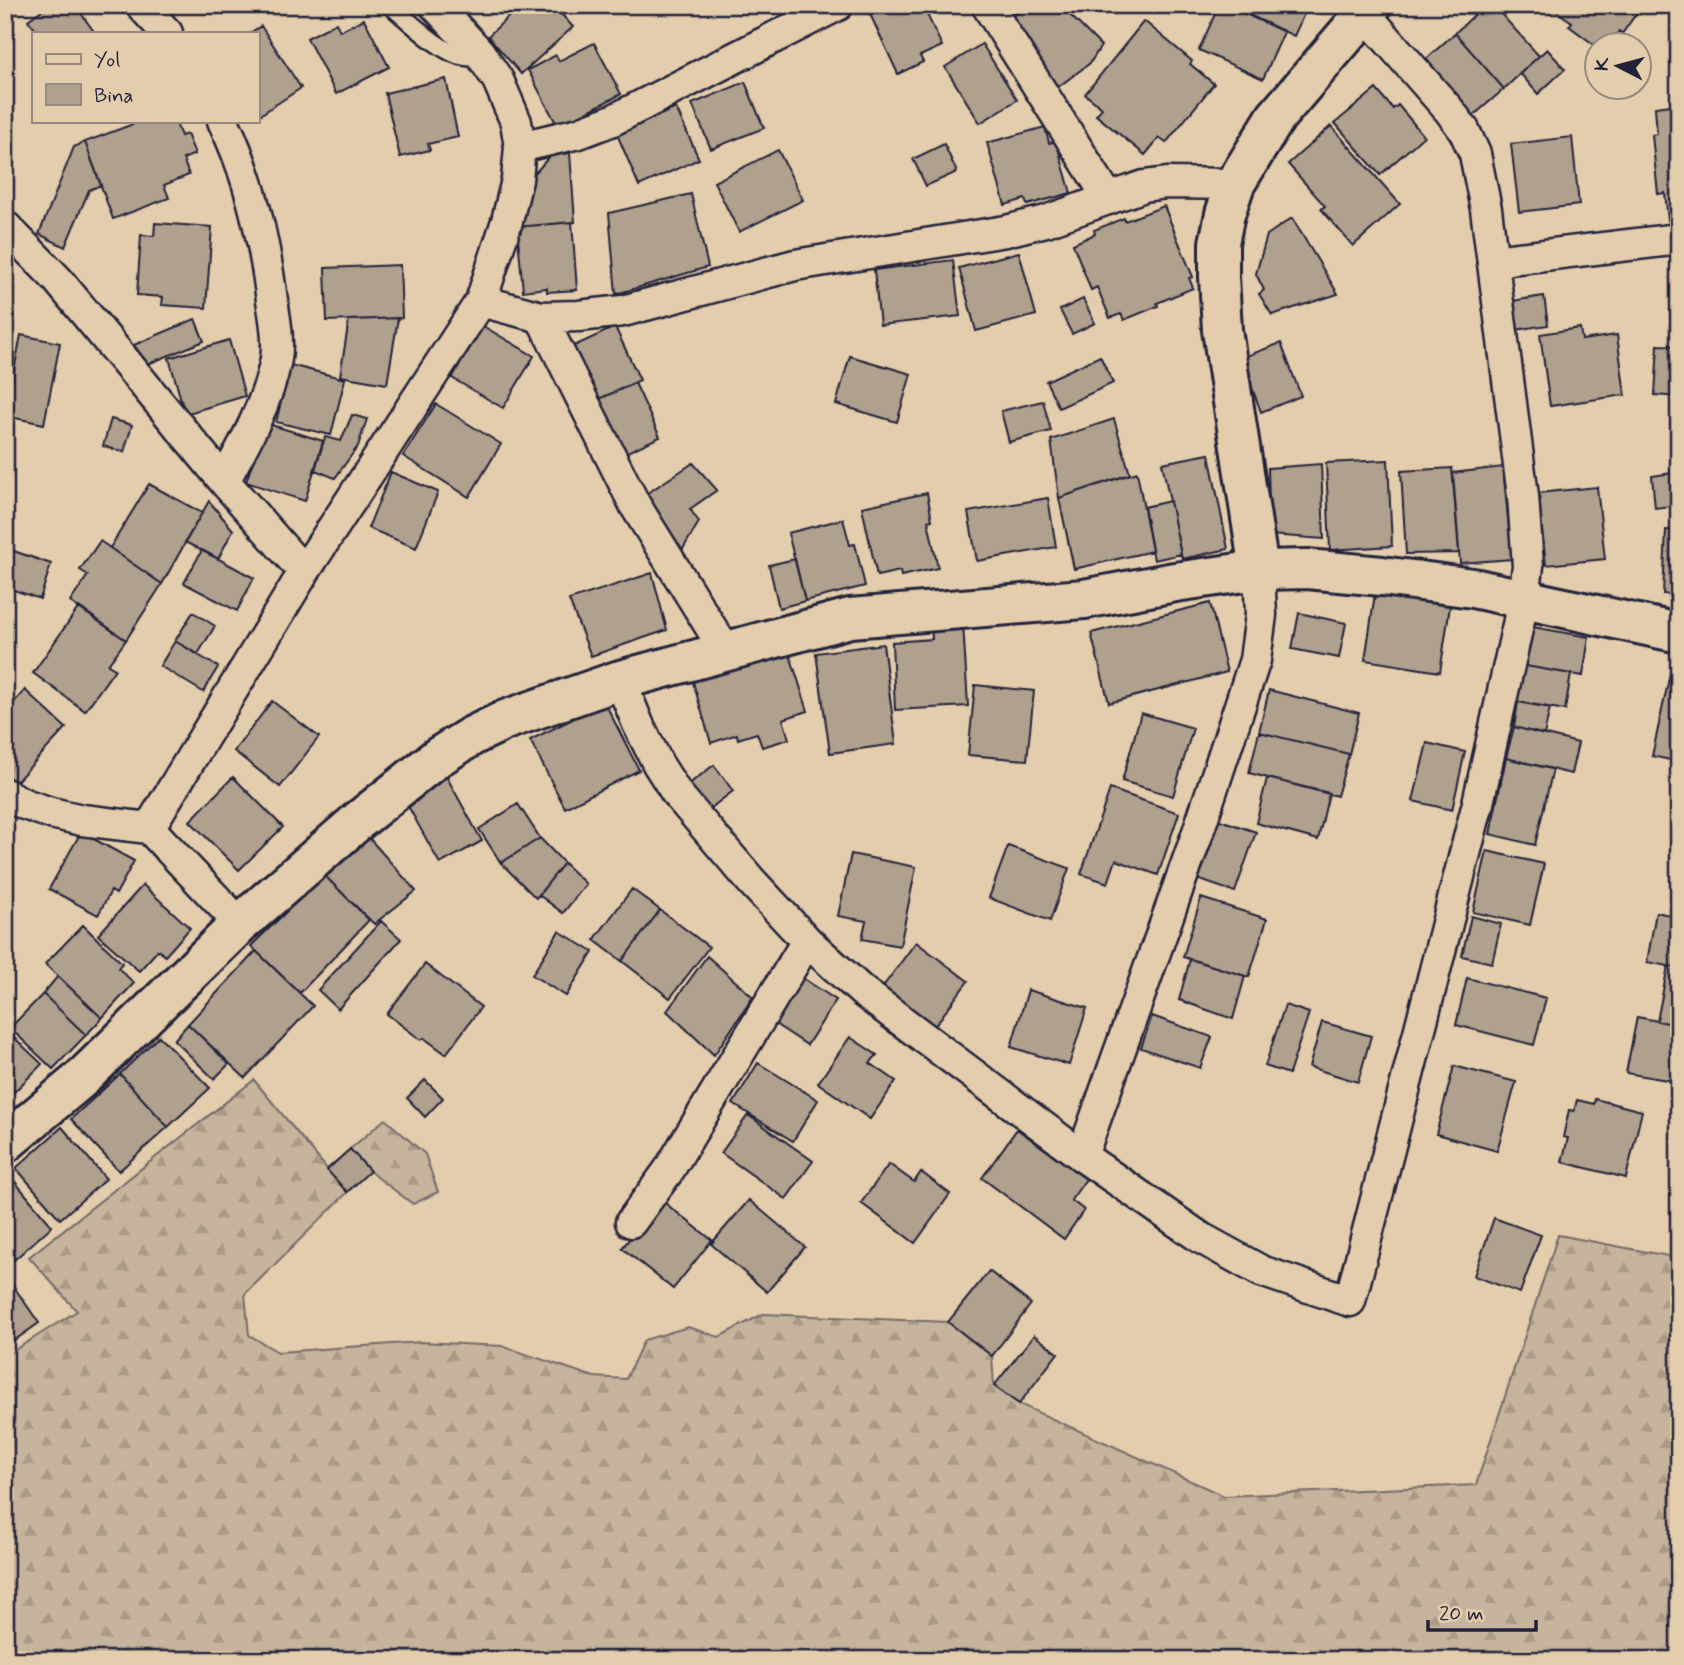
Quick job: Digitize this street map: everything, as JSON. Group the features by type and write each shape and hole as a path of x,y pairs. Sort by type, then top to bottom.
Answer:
{"street":[{"path":"141,5 166,32"},
{"path":"149,828 304,572 481,300 508,221 517,180 520,147 510,102 498,80 479,52 435,5"},
{"path":"520,147 579,133 613,120 793,14 838,5"},
{"path":"987,5 1109,199"},
{"path":"620,680 658,764 677,794 752,882 807,941 862,990 1082,1156 1168,1216 1261,1271 1350,1301 1478,803 1524,598 1528,566 1523,496 1493,261 1475,154 1464,131 1449,110 1368,9 1276,117 1235,184 1225,214 1219,243 1222,330 1259,570 1261,635 1201,822 1082,1156"},
{"path":"223,122 254,206 267,260 276,330 276,358 265,394 250,434 224,481"},
{"path":"481,300 541,317 623,311 795,265 1006,231 1046,221 1143,186 1167,183 1235,184"},
{"path":"5,226 57,279 224,481 304,572"},
{"path":"1493,261 1679,239"},
{"path":"541,317 635,505 725,650"},
{"path":"5,1143 80,1080 240,924 438,757 471,736 505,720 620,680 850,618 1084,599 1259,570 1307,569 1473,589 1679,632"},
{"path":"5,794 51,813 82,820 149,828 240,924"},
{"path":"631,1222 669,1170 807,941"}],"lane":[{"path":"390,5 445,50 468,57 479,52"}],"green space":[{"path":"254,1080 327,1169 385,1119 425,1154 438,1192 413,1204 369,1171 245,1294 249,1335 278,1352 421,1342 502,1346 594,1377 626,1379 644,1340 688,1327 719,1337 763,1314 948,1322 992,1356 994,1386 1019,1404 1224,1496 1476,1485 1558,1235 1679,1258 1679,1660 5,1660 5,1356 77,1311 29,1257"}],"building":[{"path":"49,5 75,5 94,32 37,32 28,20"},
{"path":"521,5 553,5 573,27 521,74 488,36"},
{"path":"883,5 915,5 917,9 923,6 942,46 920,56 923,62 898,74 869,12"},
{"path":"1028,5 1060,5 1101,46 1090,63 1054,90 1010,18"},
{"path":"1219,5 1226,5 1284,32 1263,79 1199,50"},
{"path":"1228,5 1308,5 1294,36"},
{"path":"1485,5 1493,5 1539,56 1504,89 1455,33"},
{"path":"1540,5 1642,5 1623,32 1582,32 1582,36 1569,26 1572,22 1553,9 1551,13"},
{"path":"364,19 389,67 336,94 307,38 336,23 340,31"},
{"path":"1144,21 1192,61 1190,64 1214,84 1166,143 1159,138 1145,155 1096,115 1102,108 1085,94"},
{"path":"261,26 301,88 259,116 259,32 252,32"},
{"path":"1455,33 1504,89 1473,116 1424,61"},
{"path":"594,43 621,94 558,127 528,70 556,55 559,61"},
{"path":"982,44 1017,100 980,123 945,67"},
{"path":"1547,49 1565,69 1538,94 1520,73"},
{"path":"446,79 458,137 428,144 430,150 400,157 385,93"},
{"path":"745,82 764,128 711,149 692,104"},
{"path":"1376,89 1393,109 1398,105 1424,136 1380,175 1335,123"},
{"path":"1679,104 1679,218 1668,220 1665,193 1658,194 1652,135 1657,134 1655,107"},
{"path":"676,108 699,159 639,186 617,134"},
{"path":"138,122 175,122 181,136 187,134 195,154 183,159 189,175 164,185 169,198 113,219 85,142"},
{"path":"1331,126 1400,204 1353,246 1321,209 1325,206 1288,164"},
{"path":"1045,127 1049,143 1056,141 1071,193 1027,205 1025,199 1005,205 987,143"},
{"path":"1572,137 1579,205 1519,212 1511,144"},
{"path":"85,142 101,185 89,190 65,247 39,234 74,147"},
{"path":"944,144 957,172 926,186 913,159"},
{"path":"778,150 803,200 739,232 714,182"},
{"path":"570,153 575,222 517,227 527,182 550,156"},
{"path":"691,194 708,267 616,294 609,213"},
{"path":"1164,206 1193,277 1189,278 1193,288 1124,320 1121,314 1110,318 1097,287 1091,290 1073,244 1095,234 1094,230"},
{"path":"1292,218 1338,294 1272,315 1259,294 1264,290 1256,274 1267,235"},
{"path":"572,222 577,290 547,292 547,288 523,291 517,227"},
{"path":"155,223 212,227 206,308 162,305 163,297 137,295 141,235 154,236"},
{"path":"1019,252 1036,315 976,331 959,268"},
{"path":"953,260 960,316 880,325 874,270"},
{"path":"400,265 402,318 327,321 325,268"},
{"path":"1544,296 1548,325 1515,330 1512,301"},
{"path":"1083,299 1095,323 1072,334 1060,310"},
{"path":"398,318 387,384 340,376 349,320"},
{"path":"195,319 204,341 148,364 134,345"},
{"path":"483,326 534,356 503,408 452,378"},
{"path":"615,327 640,380 597,400 572,347"},
{"path":"1580,328 1582,340 1617,335 1625,395 1550,406 1540,334"},
{"path":"21,335 60,343 44,424 5,416"},
{"path":"229,340 245,396 185,414 169,358"},
{"path":"1281,343 1301,396 1261,412 1241,358"},
{"path":"1658,345 1679,346 1679,397 1655,395"},
{"path":"850,356 911,374 897,422 836,404"},
{"path":"1100,356 1113,383 1059,408 1046,381"},
{"path":"290,365 345,379 331,435 276,422"},
{"path":"635,383 660,437 623,454 597,400"},
{"path":"1043,401 1051,431 1009,442 1001,411"},
{"path":"436,404 501,444 469,497 403,456"},
{"path":"352,415 367,419 358,446 335,478 315,470 325,437 341,441"},
{"path":"111,419 132,425 124,452 103,446"},
{"path":"1114,419 1130,474 1059,498 1051,440"},
{"path":"265,423 323,441 305,501 246,482"},
{"path":"1209,454 1228,549 1182,559 1162,463"},
{"path":"1388,460 1392,546 1330,550 1326,463"},
{"path":"693,463 717,490 690,509 699,522 681,552 646,494"},
{"path":"1321,464 1324,539 1270,535 1268,468"},
{"path":"1503,467 1512,559 1460,563 1453,473"},
{"path":"1452,468 1459,553 1406,554 1401,471"},
{"path":"391,472 438,492 416,548 368,528"},
{"path":"1137,472 1152,551 1074,569 1059,498"},
{"path":"1679,472 1679,505 1655,508 1652,476"},
{"path":"149,484 202,513 162,584 110,548"},
{"path":"1597,487 1605,559 1546,565 1538,493"},
{"path":"927,493 932,520 928,521 938,568 901,576 900,571 877,576 862,507"},
{"path":"1048,498 1056,547 977,561 968,512"},
{"path":"209,501 233,530 218,559 185,542"},
{"path":"1170,501 1181,554 1154,560 1144,507"},
{"path":"843,519 850,545 855,544 865,586 805,601 788,533"},
{"path":"1666,530 1679,531 1679,595 1663,594"},
{"path":"100,541 162,584 126,640 70,602 88,575 80,570"},
{"path":"5,548 51,564 40,599 5,587"},
{"path":"202,550 254,578 237,611 184,583"},
{"path":"795,559 805,601 779,608 769,565"},
{"path":"652,573 667,630 591,656 569,600"},
{"path":"1375,594 1450,606 1440,672 1365,660"},
{"path":"1210,603 1227,672 1109,703 1091,633"},
{"path":"79,607 126,640 108,665 115,669 85,711 33,673"},
{"path":"193,612 215,626 198,654 175,641"},
{"path":"1299,613 1346,623 1339,658 1292,649"},
{"path":"963,623 968,706 895,710 892,642 932,639 931,624"},
{"path":"1527,626 1589,637 1583,676 1520,665"},
{"path":"175,641 218,667 203,692 160,666"},
{"path":"883,644 896,744 830,753 816,653"},
{"path":"788,649 808,711 783,719 789,739 762,747 757,733 738,739 737,734 711,743 692,679"},
{"path":"1520,665 1571,674 1565,710 1514,701"},
{"path":"1671,669 1679,670 1679,762 1652,756"},
{"path":"975,685 1034,691 1027,760 968,755"},
{"path":"25,690 66,728 15,783 5,774 5,712"},
{"path":"1269,690 1359,713 1349,754 1259,732"},
{"path":"272,701 319,737 280,787 234,751"},
{"path":"1518,702 1550,708 1544,735 1514,727"},
{"path":"605,703 639,770 565,808 530,740"},
{"path":"1141,713 1193,728 1173,796 1122,781"},
{"path":"1514,727 1578,743 1571,774 1506,758"},
{"path":"1259,732 1349,754 1337,796 1249,773"},
{"path":"1427,743 1465,752 1452,810 1413,801"},
{"path":"1506,758 1553,769 1535,845 1490,834"},
{"path":"714,765 733,791 708,810 689,784"},
{"path":"445,774 482,841 440,864 403,797"},
{"path":"233,777 283,827 239,870 190,821"},
{"path":"1267,778 1329,793 1318,840 1256,823"},
{"path":"1110,789 1179,813 1158,875 1116,860 1108,883 1081,874"},
{"path":"518,804 540,838 501,863 479,829"},
{"path":"1217,819 1256,832 1235,892 1197,879"},
{"path":"81,832 134,861 116,894 111,891 98,915 49,889"},
{"path":"369,838 416,891 374,924 324,875"},
{"path":"540,838 564,863 536,898 501,863"},
{"path":"1008,846 1069,868 1050,921 989,898"},
{"path":"1487,851 1544,864 1530,925 1473,912"},
{"path":"851,854 916,867 900,946 862,939 866,921 838,916"},
{"path":"564,863 586,884 563,913 539,895"},
{"path":"324,875 369,920 300,993 251,946"},
{"path":"143,885 190,928 165,956 158,950 139,971 98,935"},
{"path":"632,889 660,910 622,961 594,940"},
{"path":"1201,898 1267,919 1249,977 1183,957"},
{"path":"660,910 709,947 670,998 622,961"},
{"path":"1656,912 1679,917 1679,968 1647,962"},
{"path":"1471,916 1501,924 1492,963 1462,956"},
{"path":"381,921 401,939 338,1009 318,990"},
{"path":"83,925 122,963 118,968 134,983 102,1018 45,964"},
{"path":"559,931 593,952 566,996 532,975"},
{"path":"916,942 968,981 934,1027 882,988"},
{"path":"256,951 313,1006 245,1078 188,1024"},
{"path":"707,956 753,997 714,1055 667,1011"},
{"path":"1190,959 1245,976 1233,1019 1179,1000"},
{"path":"425,964 481,1007 446,1054 424,1038 421,1040 387,1014"},
{"path":"1668,966 1679,968 1679,1025 1657,1021"},
{"path":"58,976 102,1018 86,1035 43,994"},
{"path":"801,977 836,1000 807,1045 772,1022"},
{"path":"1467,978 1546,998 1534,1045 1456,1025"},
{"path":"1028,990 1087,1008 1069,1065 1011,1047"},
{"path":"43,994 86,1035 53,1069 10,1028"},
{"path":"1285,1005 1309,1013 1289,1074 1265,1066"},
{"path":"1152,1016 1212,1037 1200,1068 1141,1048"},
{"path":"1637,1017 1679,1025 1679,1082 1626,1073"},
{"path":"1322,1022 1371,1036 1358,1082 1309,1067"},
{"path":"188,1024 229,1064 214,1079 174,1040"},
{"path":"5,1029 42,1064 5,1101"},
{"path":"159,1036 210,1088 168,1127 120,1074"},
{"path":"850,1037 877,1055 870,1063 896,1081 870,1119 818,1083"},
{"path":"758,1063 818,1100 793,1141 733,1104"},
{"path":"1454,1066 1516,1082 1497,1151 1436,1134"},
{"path":"120,1074 168,1127 119,1171 71,1119"},
{"path":"425,1080 443,1098 425,1117 407,1098"},
{"path":"1595,1099 1642,1111 1626,1178 1562,1162 1568,1138 1563,1137 1569,1110 1574,1111 1577,1100 1594,1104"},
{"path":"748,1115 813,1161 786,1199 721,1153"},
{"path":"62,1127 106,1179 60,1219 16,1168"},
{"path":"1017,1129 1086,1179 1071,1200 1084,1210 1064,1239 982,1178"},
{"path":"350,1149 370,1171 347,1192 327,1170"},
{"path":"889,1164 914,1182 921,1172 950,1194 915,1243 861,1203"},
{"path":"11,1177 52,1226 14,1260 5,1249 5,1182"},
{"path":"661,1200 712,1240 673,1289 622,1248"},
{"path":"749,1200 805,1247 767,1292 711,1244"},
{"path":"1494,1218 1541,1235 1520,1293 1474,1276"},
{"path":"989,1271 1031,1304 992,1356 948,1322"},
{"path":"5,1274 39,1323 5,1347"},
{"path":"1034,1335 1058,1353 1019,1404 994,1386"}]}
